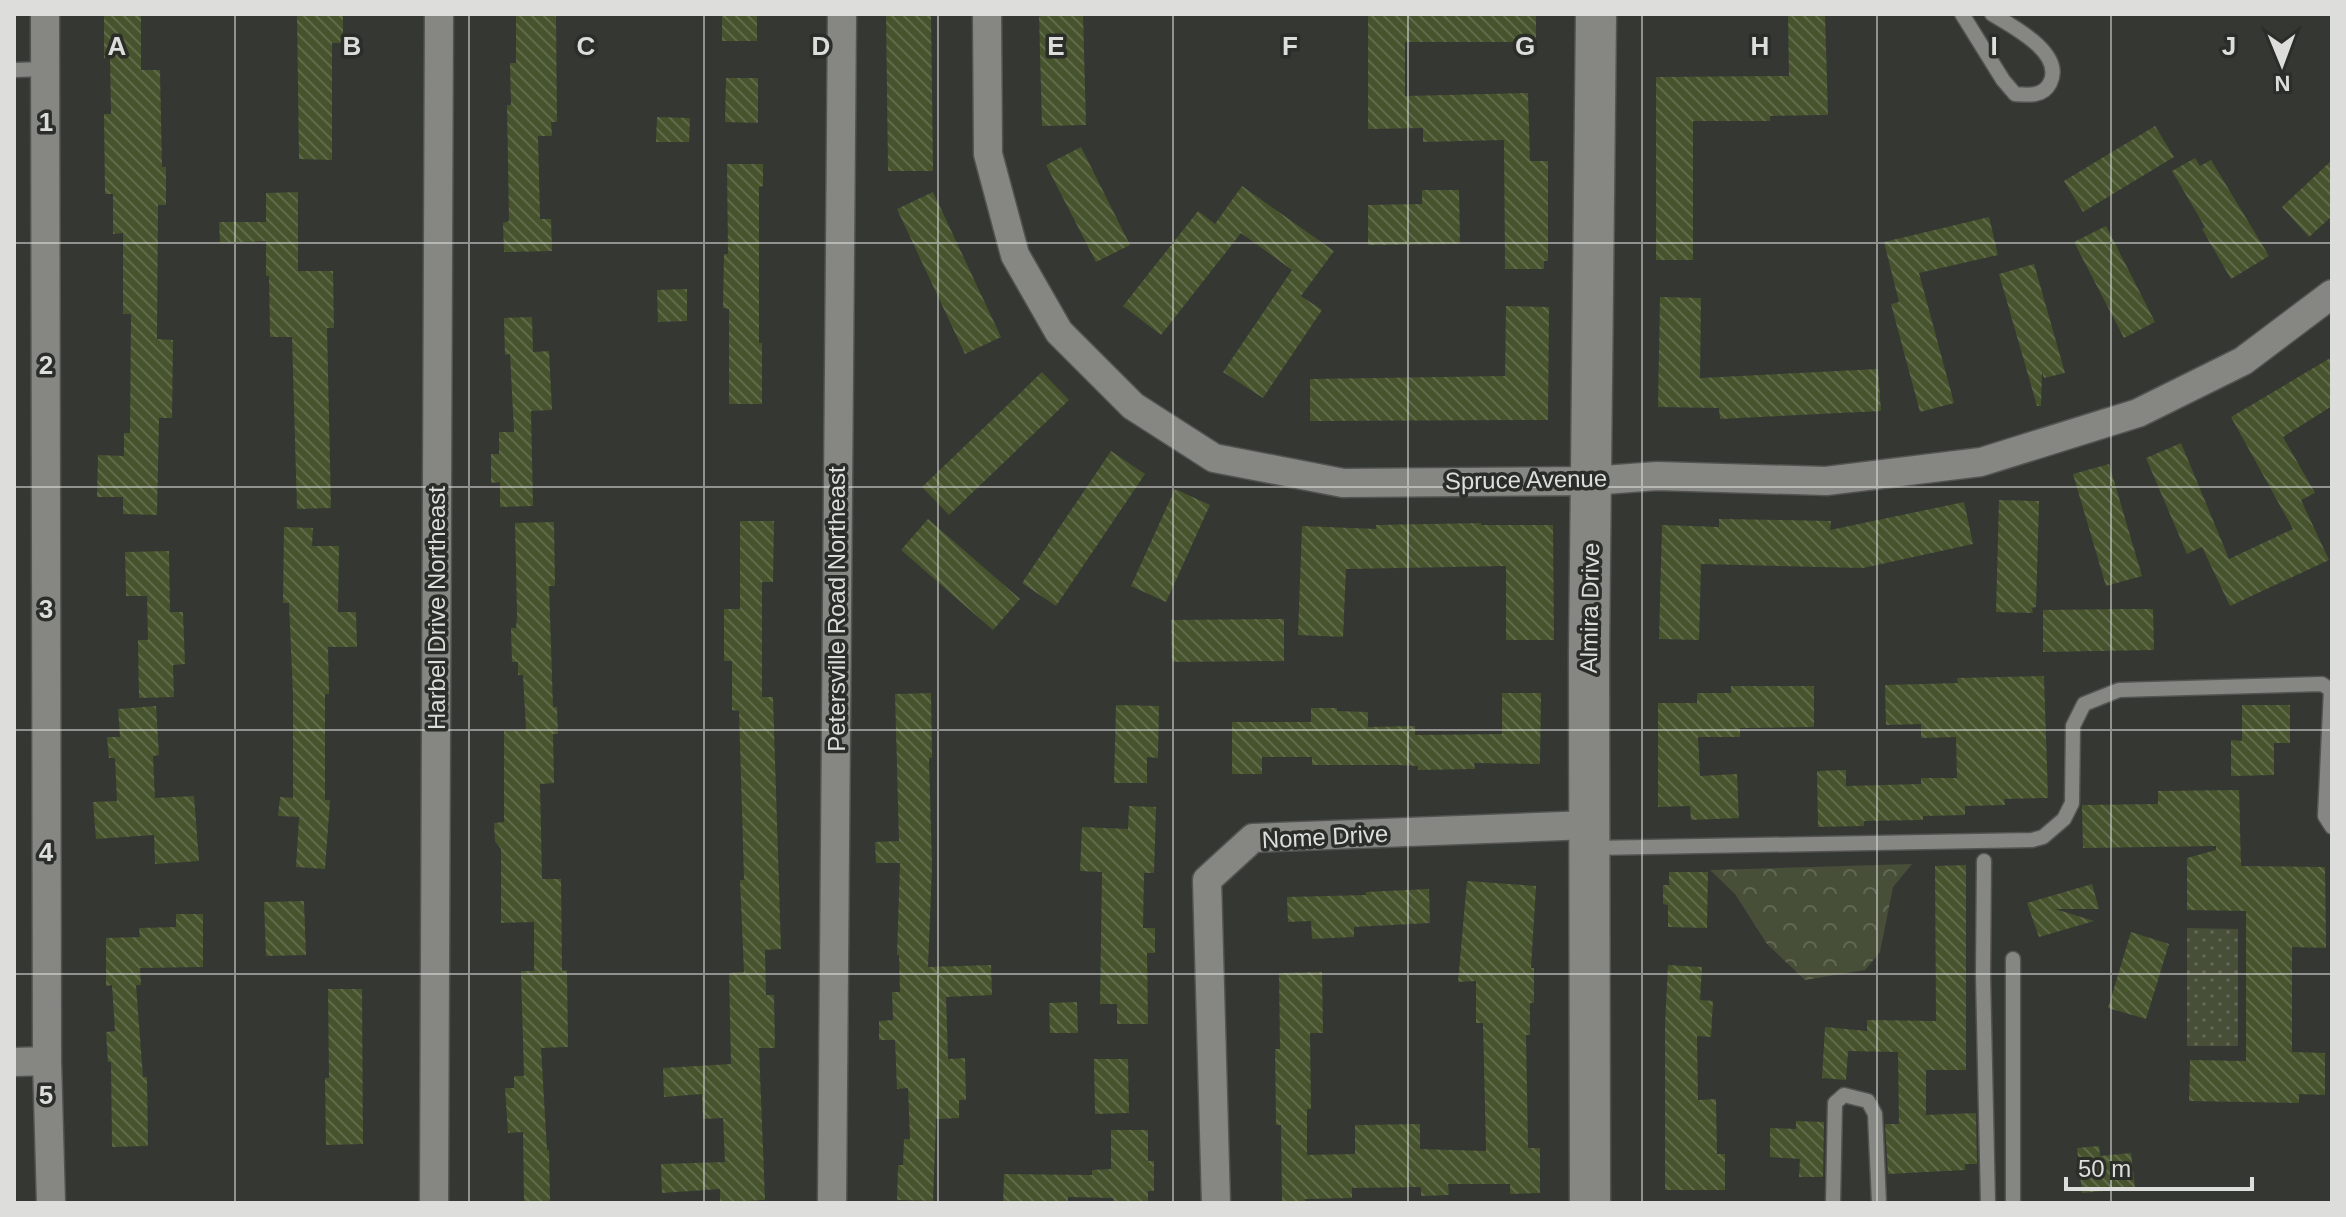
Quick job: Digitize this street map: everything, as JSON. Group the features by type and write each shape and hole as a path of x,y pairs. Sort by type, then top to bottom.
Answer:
{"street":[{"path":"45,14 47,1061 51,1203"},
{"name":"Harbel Drive Northeast","path":"434,1203 439,14"},
{"name":"Petersville Road Northeast","path":"832,1203 842,14"},
{"name":"Spruce Avenue","path":"987,14 988,154 1015,255 1059,332 1133,406 1214,458 1343,483 1591,481 1657,476 1826,481 1981,462 2138,413 2243,361 2332,294"},
{"name":"Almira Drive","path":"1590,1203 1589,837 1596,14"},
{"name":"Nome Drive","path":"1216,1203 1207,880 1253,838 1589,837"},
{"path":"14,1062 47,1061"}],"lane":[{"path":"1962,14 2015,94 2034,95 2047,88 2052,78 2051,64 2043,51 2025,34 1992,14"},
{"path":"14,70 45,69"},
{"path":"1589,837 2016,840 2043,837 2064,819 2072,803 2073,726 2084,704 2119,690 2322,684 2331,690 2325,816 2332,827"},
{"path":"1984,861 1983,990 1988,1203"},
{"path":"2013,959 2013,1203"},
{"path":"1833,1203 1835,1103 1844,1095 1868,1101 1875,1114 1879,1203"}],"green space":[{"path":"1912,864 1893,887 1880,952 1865,970 1805,980 1767,944 1735,894 1710,870"},
{"path":"2187,928 2238,929 2238,1046 2187,1046"}],"building":[{"path":"104,14 141,14 141,70 160,70 166,205 158,205 157,339 173,340 172,418 159,418 157,515 123,514 123,497 97,497 98,455 124,456 124,433 130,433 131,314 123,314 123,233 113,234 113,194 105,194 104,114 111,114 110,58 104,58"},
{"path":"297,14 343,14 343,43 332,43 332,160 299,159"},
{"path":"516,14 556,14 557,122 551,122 552,136 538,136 540,219 551,219 552,251 504,252 503,223 509,221 507,105 511,105 510,63 516,63"},
{"path":"722,14 757,14 757,41 722,41"},
{"path":"886,14 931,14 933,171 888,171"},
{"path":"1039,14 1083,14 1086,125 1042,126"},
{"path":"1536,14 1536,42 1405,42 1405,96 1528,93 1530,161 1548,161 1548,261 1544,261 1544,269 1505,269 1504,140 1423,142 1423,128 1368,129 1368,16"},
{"path":"1788,14 1825,14 1828,115 1770,116 1770,121 1693,121 1693,260 1656,260 1656,77 1789,76"},
{"path":"726,78 758,78 758,123 725,122"},
{"path":"657,117 690,118 689,142 656,142"},
{"path":"2155,126 2174,157 2083,212 2064,181"},
{"path":"1081,147 1130,245 1096,262 1046,165"},
{"path":"2195,158 2200,166 2211,160 2269,256 2231,279 2172,171"},
{"path":"2332,160 2332,216 2309,237 2282,207"},
{"path":"727,164 763,164 763,186 759,187 762,404 729,404 729,309 723,308 724,254 728,254"},
{"path":"1242,186 1334,251 1301,296 1322,310 1263,398 1223,372 1292,270 1241,233 1161,335 1123,306 1198,211 1215,224"},
{"path":"1422,190 1459,190 1460,244 1368,245 1368,205 1422,204"},
{"path":"298,192 298,271 333,271 334,328 327,328 331,508 297,509 292,337 270,337 266,241 220,243 219,222 266,222 266,193"},
{"path":"933,192 1001,337 965,354 897,209"},
{"path":"1989,217 1998,255 1919,273 1954,403 1920,412 1891,304 1899,302 1884,242"},
{"path":"2106,226 2155,322 2124,338 2074,242"},
{"path":"2034,264 2065,373 2044,378 2042,372 2041,406 2037,406 1999,274"},
{"path":"687,289 687,321 658,322 657,290"},
{"path":"1660,297 1701,298 1700,378 1878,369 1881,411 1720,419 1719,408 1658,407"},
{"path":"1506,306 1549,307 1548,420 1310,421 1310,379 1505,376"},
{"path":"532,317 533,352 549,351 552,410 531,411 533,506 500,507 500,482 491,483 491,454 499,454 499,432 514,432 510,354 505,355 504,318"},
{"path":"2332,357 2332,406 2283,437 2315,493 2301,500 2329,560 2230,606 2202,547 2187,554 2146,458 2181,443 2229,559 2293,529 2231,417"},
{"path":"1042,372 1069,400 949,515 922,487"},
{"path":"1111,451 1145,474 1056,606 1022,583"},
{"path":"2109,464 2142,576 2106,586 2073,474"},
{"path":"1175,489 1210,505 1166,602 1131,586"},
{"path":"1999,500 2039,501 2036,607 2032,608 2033,613 1996,612"},
{"path":"1964,502 1973,544 1863,568 1701,564 1699,640 1659,639 1662,525 1719,527 1719,519 1831,521 1830,530"},
{"path":"928,519 1020,599 993,630 901,550"},
{"path":"740,521 774,521 773,582 762,582 762,697 773,697 781,949 765,950 766,995 774,995 775,1048 759,1048 765,1200 720,1203 720,1189 662,1193 661,1164 725,1162 723,1118 703,1119 702,1094 664,1097 663,1068 731,1064 729,973 744,972 739,711 732,710 732,661 724,661 724,609 740,609"},
{"path":"554,522 555,586 549,586 553,707 557,707 558,734 553,734 554,783 540,784 542,879 561,879 562,971 567,970 568,1047 541,1048 550,1203 524,1203 523,1132 508,1133 505,1088 514,1088 514,1076 524,1076 521,971 534,971 534,922 501,923 501,849 495,841 494,823 504,822 504,731 526,730 523,675 518,675 518,662 512,662 511,628 516,628 517,616 515,523"},
{"path":"1376,525 1553,525 1554,640 1506,640 1506,566 1346,569 1343,637 1298,635 1302,526 1376,529"},
{"path":"284,527 313,528 312,546 339,546 338,612 356,612 357,647 328,647 325,800 330,800 325,869 296,867 299,817 278,816 280,797 293,798 289,603 283,603"},
{"path":"169,551 170,612 183,612 185,664 173,665 174,697 139,698 138,640 148,640 147,596 126,596 125,552"},
{"path":"2153,609 2154,650 2043,652 2043,610"},
{"path":"1284,619 1284,661 1172,662 1171,620"},
{"path":"2044,676 2048,798 2004,799 2005,805 1965,806 1965,815 1923,816 1923,820 1864,821 1864,826 1818,827 1817,771 1846,770 1846,786 1921,784 1921,778 1957,778 1956,737 1921,738 1921,724 1886,725 1885,685 1958,683 1957,678"},
{"path":"1731,686 1814,686 1814,727 1740,728 1740,737 1698,737 1700,776 1737,774 1739,818 1691,820 1690,806 1658,807 1658,703 1697,703 1697,693 1731,693"},
{"path":"931,693 932,867 928,967 991,965 992,995 946,997 948,1059 965,1058 966,1100 959,1100 959,1118 936,1119 933,1201 897,1200 898,1165 903,1165 904,1139 910,1139 908,1088 897,1089 895,1040 879,1040 879,1021 893,1020 892,992 900,992 897,955 900,863 876,863 875,842 899,841 895,694"},
{"path":"1502,693 1541,693 1540,764 1474,763 1475,769 1418,770 1418,766 1399,765 1312,765 1312,757 1262,757 1262,774 1232,774 1232,722 1311,722 1311,708 1337,708 1337,711 1368,712 1368,727 1415,726 1415,735 1502,734"},
{"path":"1116,705 1159,706 1158,758 1147,757 1147,783 1114,783"},
{"path":"2242,705 2290,705 2290,743 2274,743 2274,775 2231,776 2231,740 2242,741"},
{"path":"156,706 159,755 153,756 155,798 194,796 199,861 155,864 154,835 96,839 93,802 117,801 115,758 109,758 107,737 120,737 118,709"},
{"path":"2239,790 2241,866 2325,867 2326,948 2292,947 2292,1052 2325,1053 2325,1095 2299,1094 2299,1103 2189,1101 2190,1060 2246,1061 2246,911 2187,910 2187,858 2216,850 2216,846 2083,848 2082,805 2158,804 2158,791"},
{"path":"1129,806 1156,807 1154,873 1144,873 1143,928 1155,928 1155,953 1147,953 1148,1024 1117,1024 1117,1004 1100,1004 1102,872 1080,871 1082,827 1128,829"},
{"path":"1966,865 1966,1070 1926,1070 1926,1115 1976,1113 1977,1164 1965,1164 1965,1170 1888,1174 1885,1124 1899,1124 1898,1052 1848,1051 1846,1080 1822,1078 1825,1027 1867,1031 1867,1020 1936,1021 1935,866"},
{"path":"1669,872 1708,872 1707,928 1668,927 1668,905 1663,904 1663,885 1669,885"},
{"path":"1467,881 1536,886 1531,968 1534,968 1534,1003 1530,1003 1530,1035 1526,1035 1528,1148 1540,1148 1540,1193 1510,1194 1510,1184 1448,1184 1449,1195 1421,1196 1421,1187 1352,1188 1352,1198 1282,1203 1281,1125 1276,1125 1275,1049 1280,1049 1279,973 1322,972 1323,1033 1310,1033 1311,1109 1307,1109 1307,1155 1355,1154 1355,1125 1420,1124 1420,1149 1486,1151 1483,1023 1476,1023 1476,981 1458,982"},
{"path":"2092,884 2099,909 2055,909 2094,921 2039,937 2027,903"},
{"path":"1429,889 1430,923 1354,927 1354,937 1312,939 1311,921 1288,922 1287,897 1366,895 1366,892"},
{"path":"304,901 306,955 266,956 264,902"},
{"path":"176,914 203,914 203,967 140,968 141,985 136,985 143,1077 147,1077 148,1146 112,1147 111,1062 108,1062 106,1032 115,1031 112,985 106,986 106,938 140,937 139,928 176,927"},
{"path":"2131,932 2169,944 2146,1019 2108,1008"},
{"path":"1668,965 1702,967 1700,1000 1713,1001 1711,1037 1697,1036 1698,1100 1716,1099 1717,1154 1725,1154 1725,1190 1665,1190"},
{"path":"328,989 362,989 363,1144 326,1145"},
{"path":"1077,1002 1078,1033 1050,1033 1049,1003"},
{"path":"1094,1059 1128,1059 1129,1113 1095,1114"},
{"path":"1796,1121 1824,1122 1823,1177 1799,1177 1800,1159 1770,1157 1770,1128 1796,1129"},
{"path":"1111,1130 1148,1130 1148,1161 1154,1161 1154,1191 1148,1191 1148,1203 1113,1203 1113,1198 1068,1197 1068,1203 1003,1203 1004,1174 1092,1175 1092,1170 1111,1169"},
{"path":"2099,1146 2100,1156 2131,1153 2135,1188 2082,1193 2077,1148"}]}
